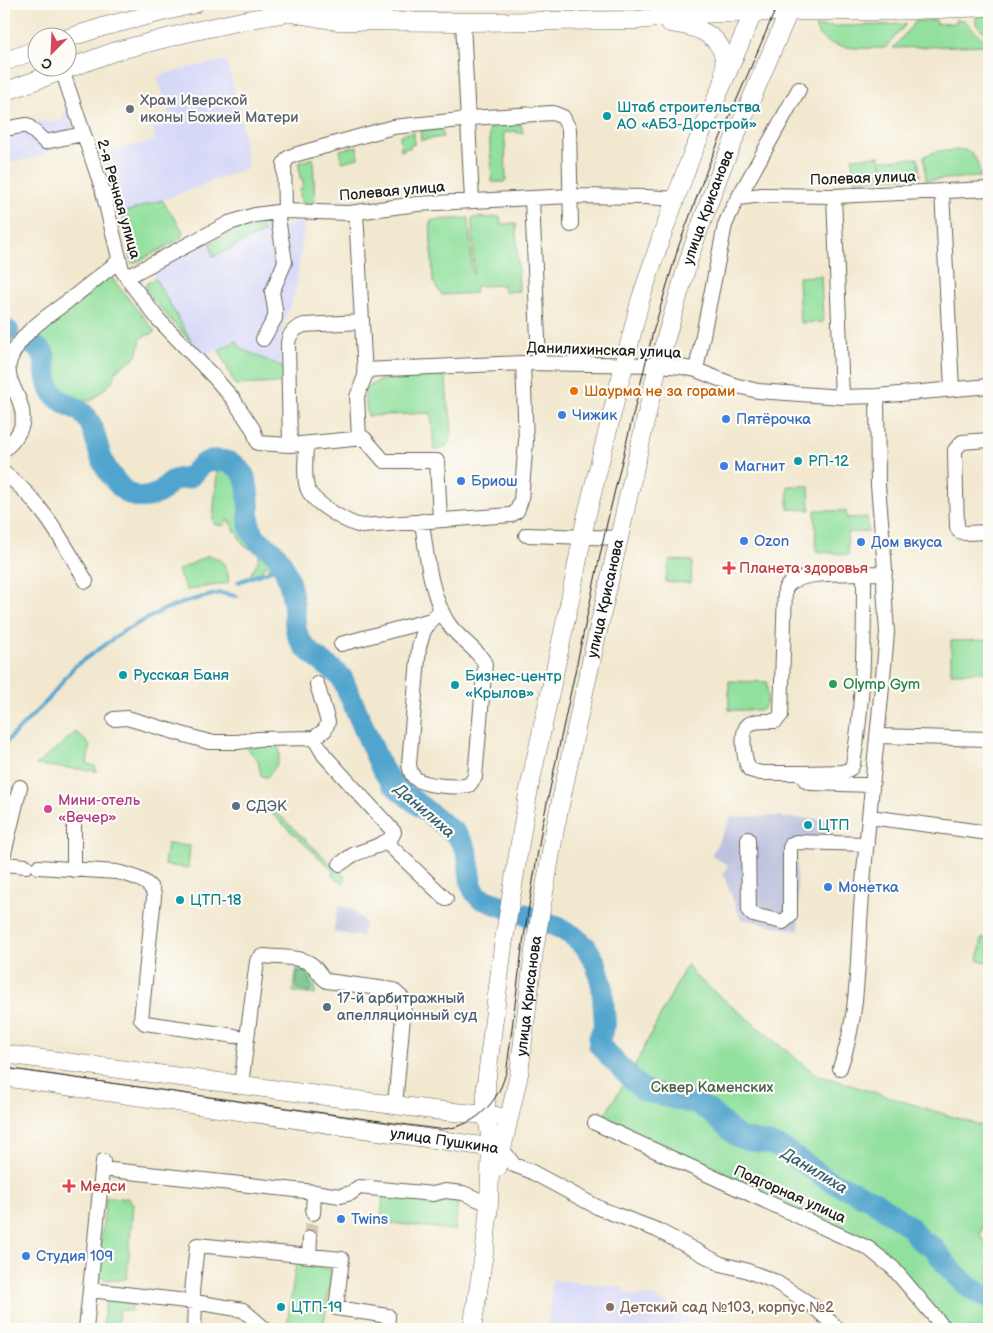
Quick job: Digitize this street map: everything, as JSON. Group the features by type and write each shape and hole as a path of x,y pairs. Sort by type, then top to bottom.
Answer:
{"main road":[{"path":"78,35 194,4"},
{"path":"78,65 135,45 195,31 333,6 389,4"},
{"path":"291,13 337,21 463,22 637,20 755,8 888,11 989,7"},
{"name":"улица Крисанова","path":"497,1148 487,1115 486,1084 502,946 521,833 582,537 640,302 691,157 755,8"},
{"name":"улица Крисанова","path":"472,1329 485,1246 497,1148 510,1118 522,1053 534,951 555,828 578,715 658,365 692,249 721,170 791,8"},
{"path":"637,20 685,25 706,34 717,45 724,56 724,82"},
{"path":"4,62 28,53"},
{"path":"4,92 41,78"},
{"name":"улица Пушкина","path":"4,1054 395,1105 510,1118"},
{"name":"улица Пушкина","path":"4,1077 497,1148"}],"street":[{"path":"695,14 709,12 719,4"},
{"path":"855,4 863,8 888,11"},
{"path":"463,22 472,201"},
{"name":"2-я Речная улица","path":"65,78 102,188 119,261 126,277 158,319 233,399 253,430 258,443 290,444"},
{"path":"696,370 722,234 732,208 799,89"},
{"path":"264,339 275,318 272,292 285,262 281,212 284,164 291,156 394,127 469,118 553,113 563,117 569,129 572,225"},
{"path":"4,129 27,125 46,142 84,134"},
{"name":"Полевая улица","path":"738,198 762,195 834,196 989,189"},
{"path":"942,191 952,389"},
{"name":"Полевая улица","path":"126,277 234,221 248,216 281,212 356,212 417,204 571,196 676,199"},
{"path":"834,196 842,397"},
{"path":"532,198 538,363"},
{"path":"356,212 365,376 356,397 359,439"},
{"path":"4,450 18,436 22,426 20,404 8,372 10,361 16,348 36,325 119,261"},
{"path":"361,322 304,325 295,329 290,335 288,343 290,444 364,438 384,461 436,461 440,519"},
{"path":"306,444 306,483 308,490 318,501 350,522 362,526 514,514 519,508 521,500 526,441 523,363"},
{"name":"Данилихинская улица","path":"364,370 523,363 658,365 696,370 734,385 758,391 842,397 877,396 989,386"},
{"path":"840,1068 848,1045 854,1018 872,785 887,633 885,573 878,485 877,396"},
{"path":"989,440 962,442 955,450 955,455 958,530 965,533 989,532"},
{"path":"4,473 24,492 48,520 86,581"},
{"path":"422,520 430,570 441,609 450,626 480,656 485,664 475,776 472,783 465,786 425,783 415,778 410,769 419,647 424,630 441,609"},
{"path":"526,535 619,538"},
{"path":"864,574 862,687 851,768 844,772 755,773 750,770 745,762 745,728 753,723 776,721 781,715 786,588 803,577 810,575 885,573"},
{"path":"341,644 431,620"},
{"path":"114,719 127,718 209,742 314,738 325,730 328,722 317,684"},
{"path":"878,736 989,739"},
{"path":"314,738 324,755 394,832 393,836 386,842 351,856 340,864"},
{"path":"803,773 806,781 811,783 872,785"},
{"path":"4,852 20,787"},
{"path":"870,817 989,833"},
{"path":"74,822 74,870"},
{"path":"748,839 749,911 753,916 783,922 790,916 790,848 792,844 796,842 867,844"},
{"path":"386,842 446,899"},
{"path":"4,864 124,873 150,885 153,888 154,897 142,1022 235,1036"},
{"path":"241,1085 258,961 264,956 302,960 314,966 327,981 393,990 402,998 404,1006 395,1105"},
{"name":"Подгорная улица","path":"595,1123 868,1248 878,1254 892,1268 945,1329"},
{"name":"улица Пушкина","path":"497,1148 514,1166 530,1171 601,1209 668,1235 721,1264 745,1270 774,1281 812,1305 838,1329"},
{"path":"86,1329 103,1165 340,1196 351,1193 359,1187 432,1194 445,1191 463,1193 489,1204"},
{"path":"312,1213 314,1192"},
{"path":"309,1256 310,1238"},
{"path":"194,1329 195,1302 192,1292 197,1245 342,1260 336,1308 388,1316 387,1329"},
{"path":"90,1290 195,1302 244,1310 265,1329"}],"shaded area":[{"path":"226,60 240,108 247,168 166,199 122,213 114,177 107,174 105,152 155,141 153,128 172,121 157,77 166,73"},
{"path":"68,106 78,144 73,142 58,146 38,157 4,164 4,132 28,121 61,122"},
{"path":"263,220 270,230 303,221 304,224 296,290 283,326 281,339 283,367 241,349 237,341 201,358 151,271 248,224"},
{"path":"782,816 782,818 833,819 833,836 829,836 829,848 796,849 799,931 741,919 723,874 728,865 711,856 731,817"},
{"path":"339,905 353,910 365,923 362,937 333,932"},
{"name":"Детский сад №103, корпус №2","path":"552,1280 624,1287 625,1294 653,1296 689,1318 725,1329 548,1329"}],"green space":[{"path":"989,15 989,37 976,24 976,16"},
{"path":"956,19 964,20 989,45 893,48 916,21 936,20 937,24 956,23"},
{"path":"906,24 885,48 856,48 835,45 819,35 815,27"},
{"path":"521,124 523,133 517,133 517,131 503,133 506,180 504,182 492,182 489,126"},
{"path":"442,129 443,137 421,140 420,130"},
{"path":"414,132 414,145 410,145 410,148 404,148 401,151 400,135"},
{"path":"357,146 358,158 342,162 340,150"},
{"path":"964,150 975,157 980,177 926,180 924,156 938,151"},
{"path":"880,156 882,179 854,181 852,158"},
{"path":"313,158 315,203 301,204 300,189 303,188 303,179 300,179 299,163"},
{"path":"918,158 920,176 884,179 882,160"},
{"path":"162,200 183,232 180,239 132,263 122,213"},
{"path":"500,217 501,224 516,223 519,291 504,292 503,285 476,286 475,293 442,295 433,282 430,222 434,220 469,218 472,274 474,275 472,218"},
{"path":"258,221 264,232 213,257 210,243"},
{"path":"821,276 823,322 800,323 798,277"},
{"path":"107,277 111,277 154,330 154,333 141,339 138,352 134,358 116,370 113,381 91,401 71,401 61,396 51,383 47,355 40,345 31,341 31,339 75,303 80,302"},
{"path":"155,278 194,346 146,292 146,284"},
{"path":"237,341 241,349 283,367 284,383 235,385 219,350"},
{"path":"444,376 446,378 448,409 450,409 452,429 450,441 442,449 434,450 431,413 368,416 364,392 380,380"},
{"path":"218,462 231,465 244,480 247,524 250,533 274,554 279,564 270,569 266,564 262,571 249,577 258,561 259,554 244,545 229,521 227,520 222,526 214,524"},
{"path":"788,486 809,486 810,510 788,509"},
{"path":"815,510 846,511 847,518 867,517 868,531 847,533 848,555 816,551"},
{"path":"207,556 221,561 228,573 228,583 187,590 177,571"},
{"path":"670,560 692,561 691,583 665,582"},
{"path":"989,640 989,672 951,673 951,641"},
{"path":"729,681 767,682 767,698 764,708 761,710 729,710"},
{"path":"76,732 90,745 87,764 95,766 97,771 36,765"},
{"path":"269,743 279,748 280,752 277,764 267,777 261,776 258,760 247,749"},
{"path":"276,812 344,876 345,881 342,883 333,876 333,870 272,814"},
{"path":"167,844 190,846 188,868 164,865"},
{"path":"982,938 989,939 989,962 978,960"},
{"name":"Сквер Каменских","path":"687,964 695,976 815,1074 989,1128 989,1201 980,1236 989,1246 989,1329 950,1329 879,1250 602,1119 632,1071"},
{"path":"297,966 310,971 315,981 315,995 293,992"},
{"path":"298,971 306,972 312,988 311,992 297,989"},
{"path":"383,1193 458,1201 455,1230 381,1222"},
{"path":"106,1197 128,1198 133,1203 127,1278 120,1280 104,1279 97,1276"},
{"path":"296,1264 332,1270 323,1329 287,1326"},
{"path":"106,1294 133,1297 131,1311 119,1310 117,1329 103,1329"}],"waterway":[{"name":"Данилиха","path":"4,329 8,331"},
{"name":"Данилиха","path":"31,343 44,354 50,388 58,399 78,410 87,418 109,473 126,492 137,497 154,495 162,491 173,481 189,477 201,465 211,461 220,460 228,462 241,471 247,486 250,527 255,537 277,555 283,565 291,589 295,627 300,640 311,653 342,678 381,767 391,782 401,791 456,834 467,854 472,887 480,898 556,926 572,935 586,947 596,964 602,985 605,1024 599,1044 643,1090 696,1104 708,1110 737,1136 783,1149 828,1180 872,1200 910,1227 920,1240 934,1248 947,1266 970,1288 989,1298"},
{"path":"238,582 283,566"},
{"path":"4,744 48,700 74,667 124,631 165,609 192,600 220,593 237,596"}],"tunnel":[{"path":"310,1238 313,1213"}],"tram line":[{"path":"4,1068 437,1129 462,1125 483,1112 491,1103 498,1092 507,1068 522,949 542,826 607,523 653,332 679,245 709,164 778,4"}],"place":[{"name":"Храм Иверской иконы Божией Матери","path":"130,109"},
{"name":"Штаб строительства АО «АБЗ-Дорстрой»","path":"607,116"},
{"name":"Шаурма не за горами","path":"574,391"},
{"name":"Чижик","path":"562,415"},
{"name":"Пятёрочка","path":"726,419"},
{"name":"РП-12","path":"798,461"},
{"name":"Магнит","path":"724,466"},
{"name":"Бриош","path":"461,481"},
{"name":"Ozon","path":"744,541"},
{"name":"Дом вкуса","path":"861,542"},
{"name":"Планета здоровья","path":"729,568"},
{"name":"Русская Баня","path":"123,675"},
{"name":"Olymp Gym","path":"833,684"},
{"name":"Бизнес-центр «Крылов»","path":"455,685"},
{"name":"СДЭК","path":"236,806"},
{"name":"Мини-отель «Вечер»","path":"48,809"},
{"name":"ЦТП","path":"808,825"},
{"name":"Монетка","path":"828,887"},
{"name":"ЦТП-18","path":"180,900"},
{"name":"17-й арбитражный апелляционный суд","path":"327,1007"},
{"name":"Медси","path":"69,1186"},
{"name":"Twins","path":"341,1219"},
{"name":"Студия 109","path":"26,1256"},
{"name":"ЦТП-19","path":"281,1307"},
{"name":"Детский сад №103, корпус №2","path":"610,1307"}]}
